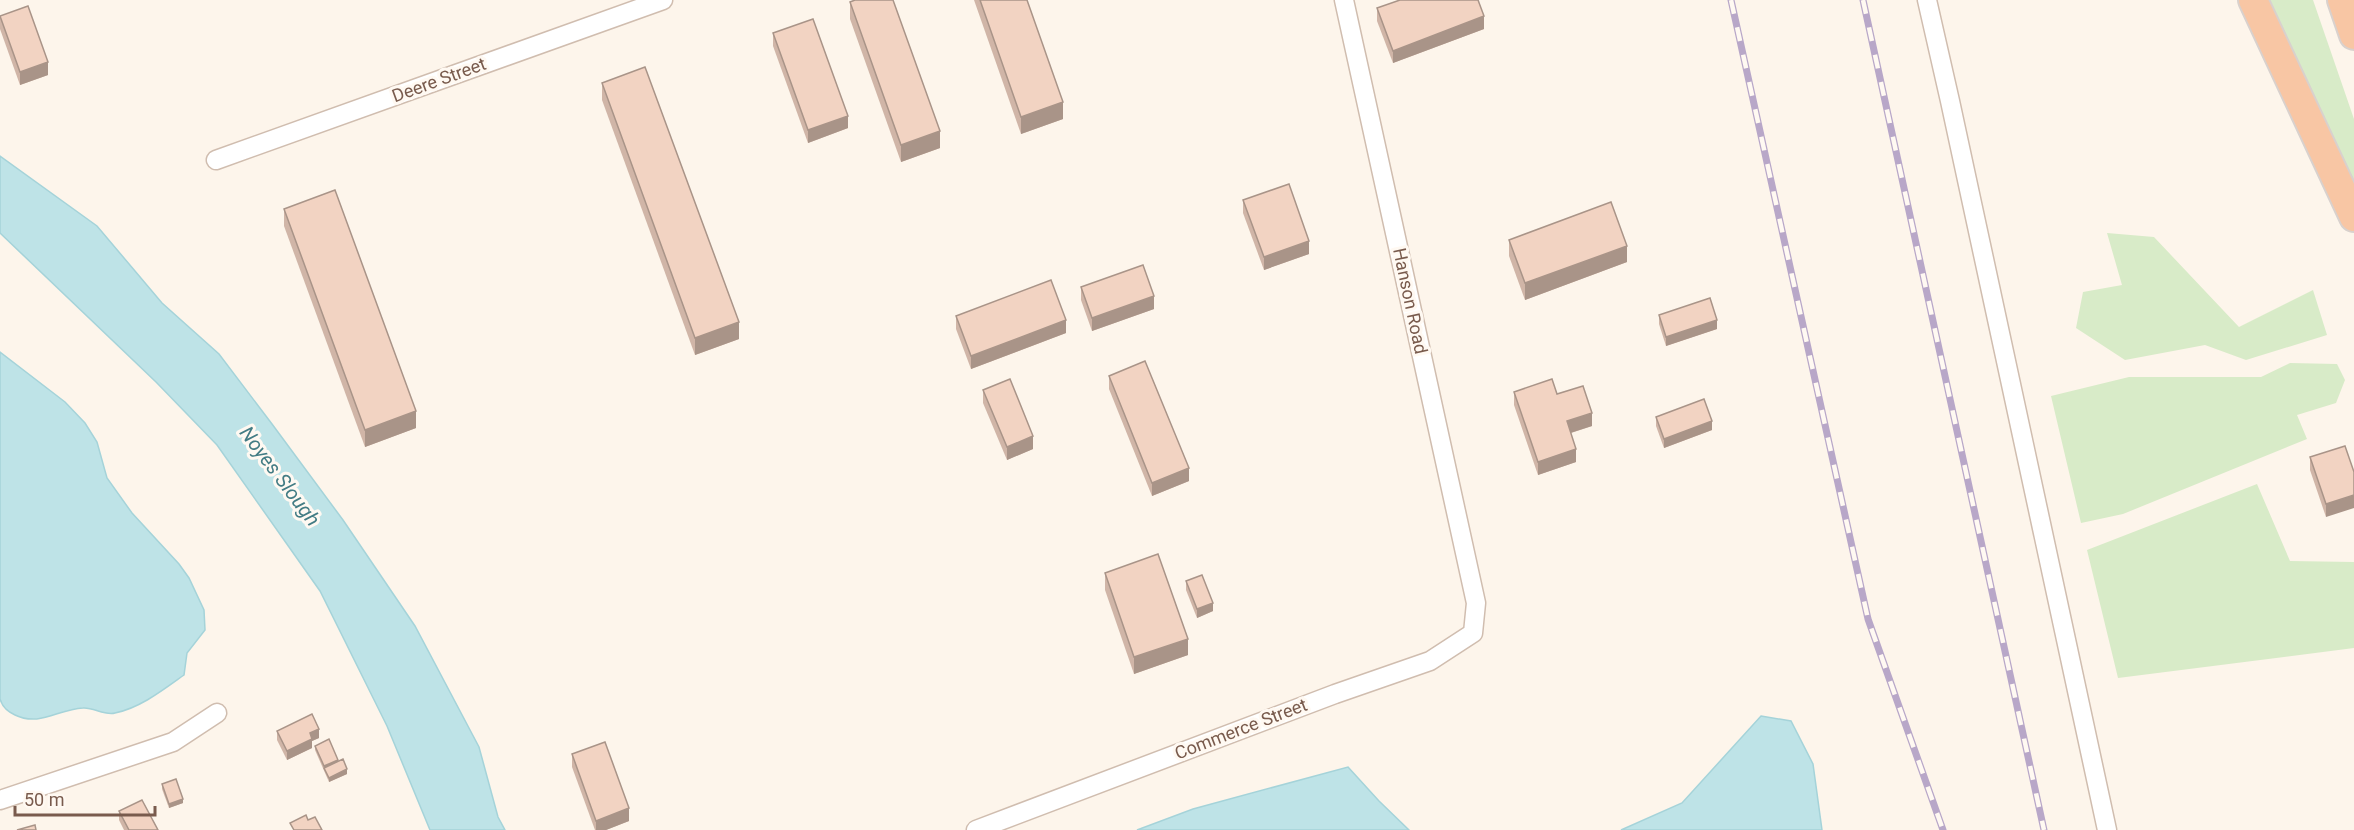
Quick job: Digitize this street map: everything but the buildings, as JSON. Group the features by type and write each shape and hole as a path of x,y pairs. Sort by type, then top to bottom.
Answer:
{"highway":[{"path":"2253,0 2354,217"},
{"path":"2342,0 2354,35"}],"street":[{"name":"Deere Street","path":"216,160 663,0"},
{"name":"Hanson Road","path":"1344,0 1476,603"},
{"path":"1927,0 2107,830"},
{"name":"Commerce Street","path":"976,830 1335,694 1430,661 1473,633 1476,603"},
{"path":"0,800 173,742 217,713"}],"green space":[{"path":"2267,0 2313,0 2354,119 2354,194"},
{"path":"2107,233 2154,237 2239,327 2313,290 2327,335 2246,360 2205,345 2125,360 2076,328 2083,292 2122,285"},
{"path":"2290,363 2337,364 2345,380 2336,403 2297,415 2307,439 2123,514 2081,523 2051,396 2129,377 2261,377"},
{"path":"2257,484 2290,561 2354,562 2354,648 2118,678 2087,550"}],"water":[{"name":"Noyes Slough","path":"0,156 97,226 162,303 219,354 272,424 343,520 415,626 479,747 498,817 505,830 430,830 387,726 320,591 217,445 156,382 0,233"},
{"path":"0,352 65,402 85,423 97,442 107,478 132,513 179,564 189,578 204,610 205,630 187,653 184,675 151,698 124,711 111,714 83,708 33,719 12,714 0,699"},
{"path":"1761,716 1791,721 1813,764 1822,830 1621,830 1682,803"},
{"path":"1348,767 1409,830 1137,830 1193,809"}],"railway":[{"path":"1731,0 1868,619 1943,830"},
{"path":"1863,0 2044,830"}]}
